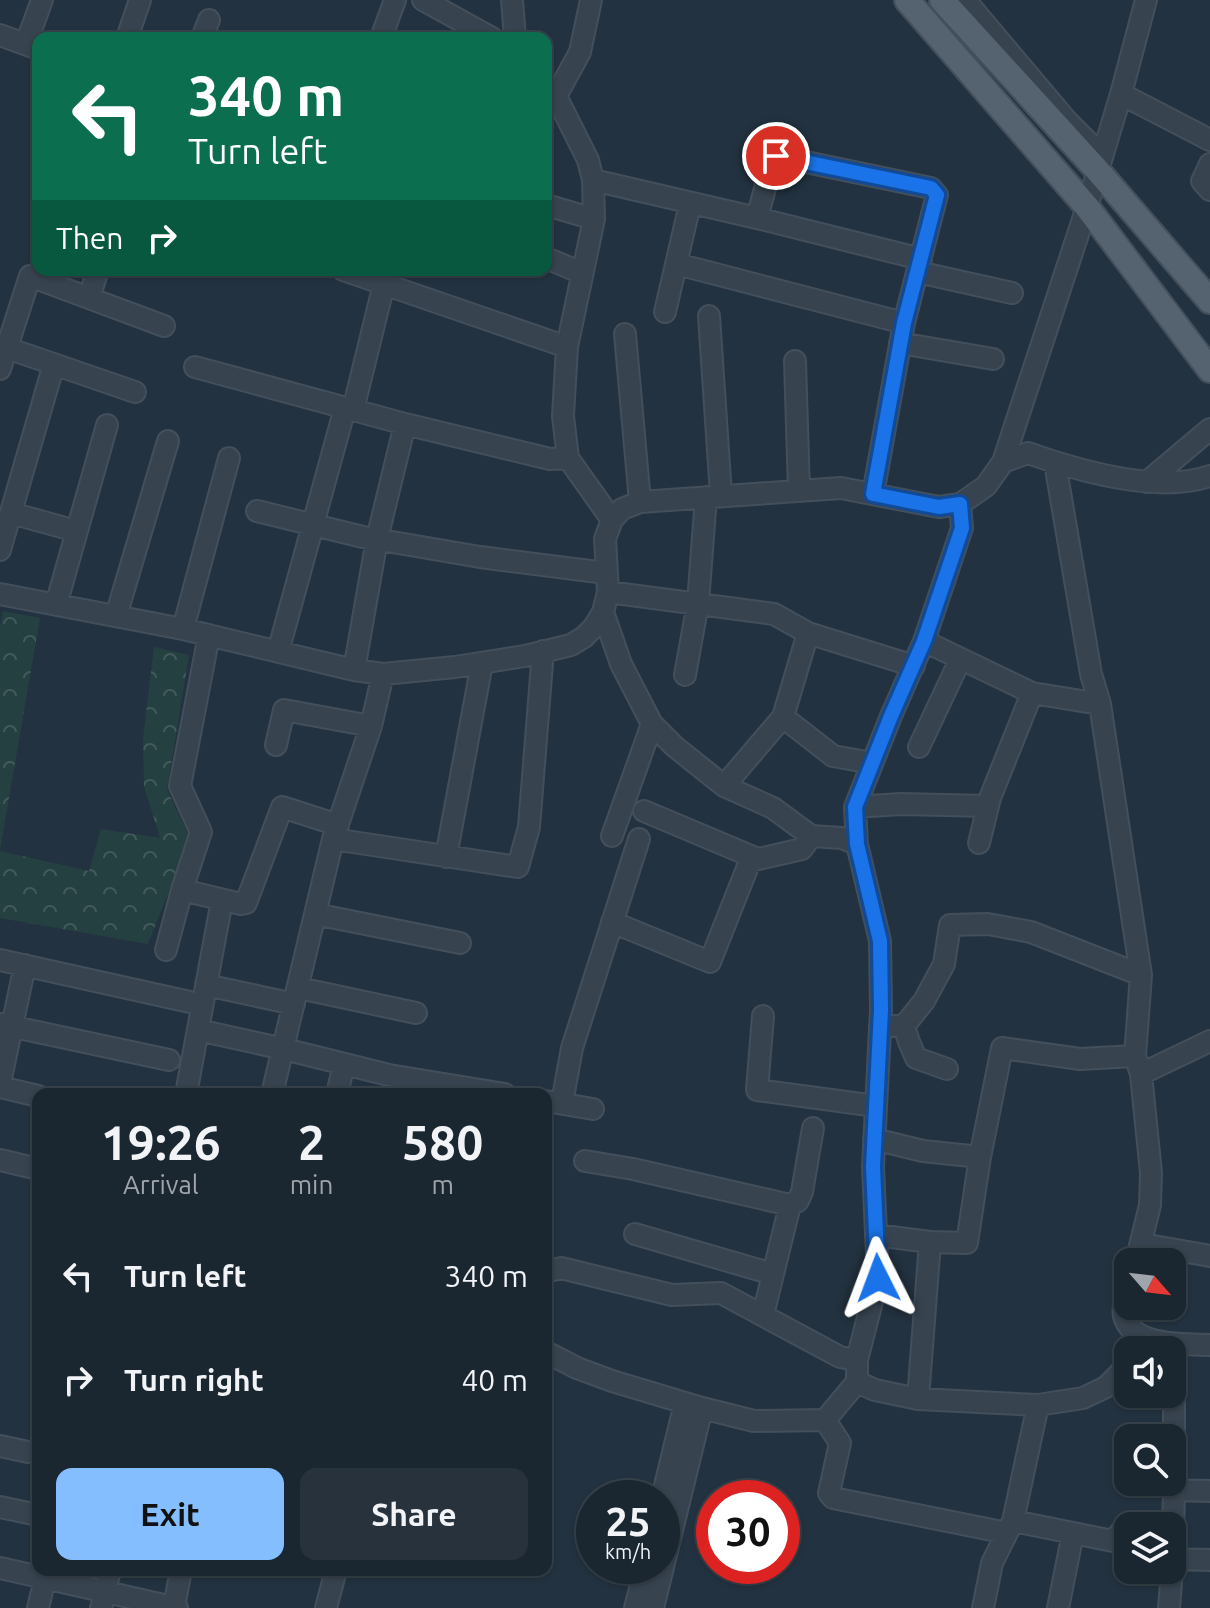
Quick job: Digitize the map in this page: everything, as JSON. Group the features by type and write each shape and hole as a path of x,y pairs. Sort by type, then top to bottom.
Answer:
{"main road":[{"path":"907,0 1087,207 1210,370"},
{"path":"942,0 1100,163 1210,301"}],"street":[{"path":"35,32 42,0"},
{"path":"129,32 140,0"},
{"path":"383,32 395,0"},
{"path":"423,0 481,32"},
{"path":"512,0 515,32"},
{"path":"552,90 580,52 591,0"},
{"path":"965,0 1100,163"},
{"path":"857,844 842,838 811,836 773,808 724,786 652,724 621,664 605,592 605,539 612,520 622,509 640,502 841,488 939,507 960,504 986,486 1003,462 1087,207 1146,0"},
{"path":"0,35 32,47"},
{"path":"552,93 588,160 593,180 594,219 567,347 563,416 568,458 612,520"},
{"path":"1121,94 1210,140"},
{"path":"757,218 776,156 931,188 937,195 902,333 873,494"},
{"path":"1210,164 1202,181 1210,190"},
{"path":"593,180 757,218 1012,293"},
{"path":"665,312 690,204"},
{"path":"552,207 594,219"},
{"path":"552,260 582,273"},
{"path":"677,264 993,359"},
{"path":"0,369 30,276 164,326"},
{"path":"89,298 96,276"},
{"path":"361,276 567,347"},
{"path":"278,652 312,525 384,284"},
{"path":"685,675 714,496 709,316"},
{"path":"625,334 640,502"},
{"path":"7,348 135,392"},
{"path":"795,361 799,491"},
{"path":"0,550 54,364"},
{"path":"195,367 405,424 550,459 568,458"},
{"path":"354,670 377,539 405,424"},
{"path":"56,605 107,425"},
{"path":"1147,482 1210,429"},
{"path":"116,616 168,441"},
{"path":"1003,462 1028,453 1121,479 1195,481 1210,476"},
{"path":"183,629 229,458"},
{"path":"1055,463 1091,674 1100,704 1141,975 1138,1065 1151,1173 1150,1205 1140,1248"},
{"path":"552,1355 612,1381 754,1421 825,1420 857,1382 857,1360 878,1278 873,1167 880,1026 880,941 857,844 855,807 924,641 962,528 960,504"},
{"path":"257,511 377,539 480,557 605,592 774,614 808,633 914,666"},
{"path":"11,513 76,531"},
{"path":"0,594 183,629 354,670 383,674 482,663 571,645 594,627 605,592"},
{"path":"724,786 783,717 808,633"},
{"path":"166,950 201,832 180,786 209,635"},
{"path":"924,641 1032,693 1100,704"},
{"path":"182,890 241,904 249,901 282,807 336,832 446,857 518,867 529,827 543,651"},
{"path":"919,747 960,660"},
{"path":"446,857 482,663"},
{"path":"274,1088 336,832 371,726 383,674"},
{"path":"979,843 988,806 1032,693"},
{"path":"276,745 284,710 371,726"},
{"path":"783,717 833,756 872,763"},
{"path":"612,836 652,724"},
{"path":"855,807 901,804 988,806"},
{"path":"644,811 758,859"},
{"path":"612,922 710,962 750,861 802,849 811,836"},
{"path":"593,1109 554,1102 639,839"},
{"path":"187,1088 222,900"},
{"path":"315,914 460,943"},
{"path":"904,1026 924,1001 944,964 950,925 988,924 1031,932 1141,975"},
{"path":"0,960 190,1002"},
{"path":"25,965 6,1026 0,1085 32,1094"},
{"path":"206,985 416,1013"},
{"path":"763,1016 757,1090 876,1106"},
{"path":"6,1026 169,1060"},
{"path":"880,1026 904,1026"},
{"path":"904,1026 916,1058 947,1069"},
{"path":"198,1030 344,1064 407,1086 432,1088"},
{"path":"876,1235 967,1243 1002,1048 1138,1065 1210,1041"},
{"path":"338,1088 344,1064"},
{"path":"585,1161 790,1205 798,1201 802,1192 813,1128"},
{"path":"874,1139 923,1151 980,1157"},
{"path":"0,1160 32,1168"},
{"path":"763,1315 790,1205"},
{"path":"635,1234 773,1274"},
{"path":"918,1399 930,1242"},
{"path":"1186,1255 1210,1256"},
{"path":"552,1270 561,1268 672,1295 721,1293 840,1357 857,1360"},
{"path":"1186,1344 1210,1345"},
{"path":"857,1382 875,1390 918,1399 1038,1405 1083,1398 1106,1387 1114,1379"},
{"path":"983,1608 992,1563 1010,1527 1038,1405"},
{"path":"668,1480 693,1406"},
{"path":"653,1608 693,1406"},
{"path":"825,1420 840,1443 829,1493 833,1498 1114,1541"},
{"path":"0,1446 28,1452"},
{"path":"1186,1490 1210,1491"},
{"path":"0,1507 32,1514"},
{"path":"1058,1608 1073,1533"},
{"path":"1186,1559 1210,1560"},
{"path":"0,1568 32,1572"},
{"path":"38,1608 46,1576"},
{"path":"50,1576 103,1600 176,1608 180,1576"},
{"path":"103,1600 109,1576"},
{"path":"326,1608 334,1576"},
{"path":"635,1608 641,1584"},
{"path":"1169,1608 1171,1584"}],"green space":[{"path":"3,611 40,618 0,850 0,626"},
{"path":"154,647 189,655 167,790 190,838 148,944 0,918 0,851 89,871 101,829 160,838 144,786 143,739"}],"route":[{"path":"776,156 931,188 937,195 904,323 873,494 939,507 960,504 962,528 924,641 855,807 857,844 880,941 881,1010 873,1167 878,1278"}]}
